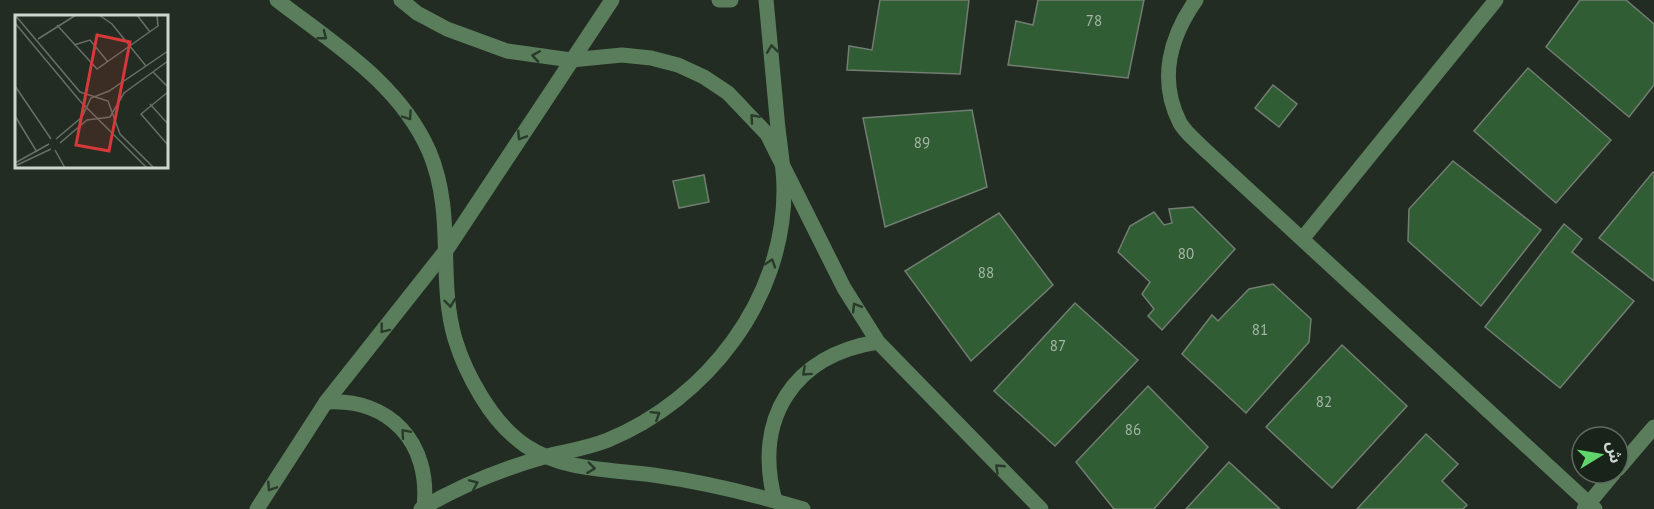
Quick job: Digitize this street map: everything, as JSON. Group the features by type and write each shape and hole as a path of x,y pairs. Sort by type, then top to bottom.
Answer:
{"street":[{"path":"277,0 370,72 394,95 413,122 429,152 440,183 446,216 455,337 470,378 495,420 527,446 566,465 653,475 738,490 803,509"},
{"path":"401,0 417,14 476,41 507,51 571,60 622,56 651,58 678,65 705,77 749,112 767,134 782,159 844,288 878,342 1041,509"},
{"path":"256,509 326,402 447,249 612,0"},
{"path":"719,0 731,0"},
{"path":"423,508 503,471 607,440 661,412 701,378 730,345 758,298 773,256 784,191 766,0"},
{"path":"1196,0 1176,34 1167,64 1169,95 1181,124 1202,147 1589,507 1605,485"},
{"path":"1302,238 1496,0"},
{"path":"775,501 767,458 776,414 786,395 800,378 835,352 878,342"},
{"path":"326,402 343,401 375,409 402,429 420,457 426,482 423,508"},
{"path":"1630,455 1654,427"}],"building":[{"path":"880,0 969,0 960,74 847,70 849,46 872,50"},
{"path":"1038,0 1144,0 1128,78 1008,65 1016,21 1033,25"},
{"path":"1580,0 1626,0 1654,24 1654,85 1629,117 1546,47"},
{"path":"1528,68 1611,140 1556,203 1474,131"},
{"path":"1273,85 1297,104 1279,127 1255,108"},
{"path":"972,110 987,187 885,227 863,118"},
{"path":"1453,161 1541,230 1481,306 1408,241 1409,209"},
{"path":"1654,173 1654,281 1599,238"},
{"path":"704,175 709,202 679,208 673,181"},
{"path":"1193,207 1235,249 1162,330 1148,316 1154,309 1142,294 1150,282 1118,252 1130,226 1154,212 1164,225 1172,223 1169,209"},
{"path":"999,213 1053,285 971,361 905,271"},
{"path":"1564,224 1582,239 1572,252 1634,301 1560,388 1485,327"},
{"path":"1273,284 1311,319 1309,342 1246,413 1182,354 1212,315 1218,321 1249,289"},
{"path":"1075,303 1138,360 1055,446 994,391"},
{"path":"1342,345 1407,406 1332,488 1266,427"},
{"path":"1148,386 1208,447 1154,509 1114,509 1076,462"},
{"path":"1426,434 1458,464 1442,481 1467,505 1463,509 1357,509"},
{"path":"1229,462 1280,509 1186,509"}]}
